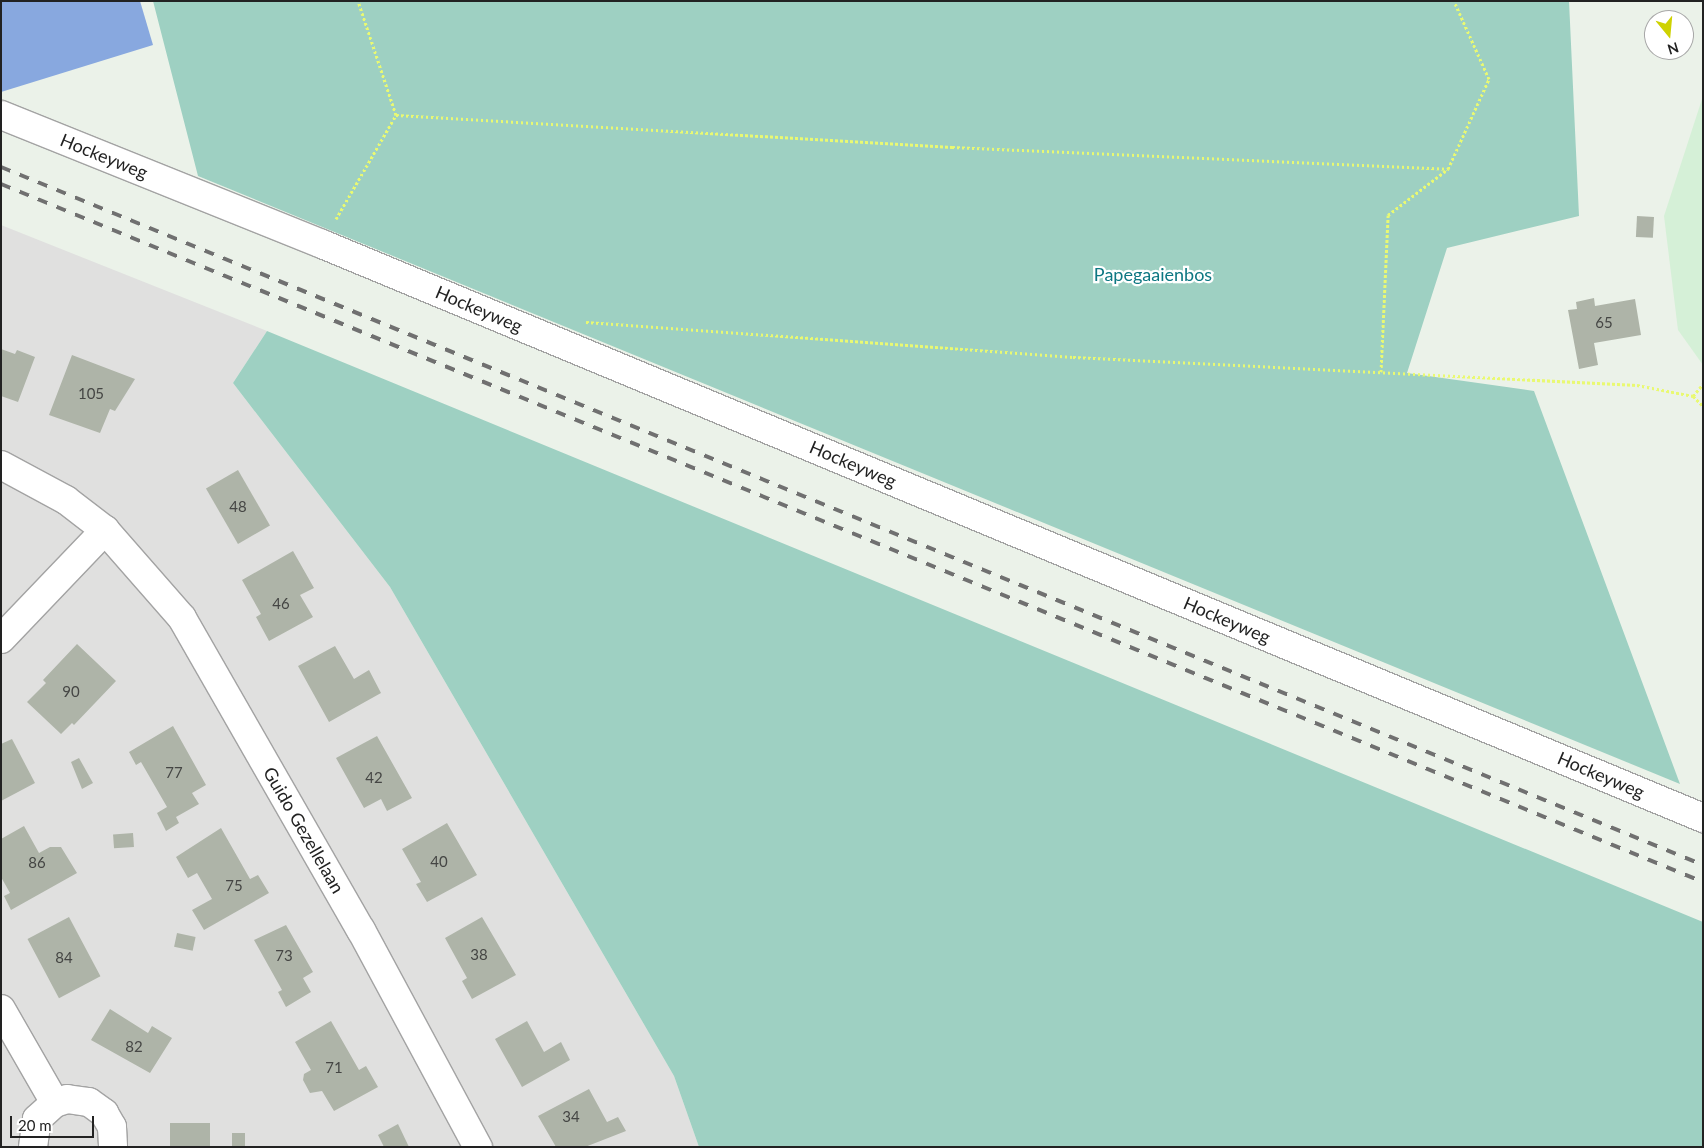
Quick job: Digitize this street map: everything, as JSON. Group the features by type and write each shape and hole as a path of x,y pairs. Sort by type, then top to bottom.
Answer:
{"street":[{"name":"Hockeyweg","path":"1,115 322,244 1703,818"},
{"name":"Guido Gezellelaan","path":"1,465 66,500 105,530 182,618 361,930 478,1147"},
{"path":"1,639 105,530"},
{"path":"1,1009 55,1103"},
{"path":"33,1147 38,1119 55,1103 80,1100 104,1113 112,1127 113,1147"}],"path":[{"path":"322,244 396,115 358,1"},
{"path":"1381,372 1388,215 1448,168 1489,79 1454,1"},
{"path":"396,115 942,147 1448,168"},
{"path":"582,322 1064,356 1637,385 1694,396 1703,406"},
{"path":"1694,396 1703,384"}],"shaded area":[{"path":"1,1 140,1 153,45 1,92"},
{"path":"1,225 267,331 233,383 390,587 674,1076 699,1147 1,1147"}],"green space":[{"name":"Papegaaienbos","path":"153,1 1569,1 1579,216 1447,248 1407,373 1534,391 1680,784 198,176"},
{"path":"1703,96 1703,365 1678,330 1664,216"},
{"path":"267,331 1703,922 1703,1147 699,1147 674,1076 390,587 233,383"}],"building":[{"path":"1637,216 1654,217 1653,238 1636,237"},
{"path":"1594,298 1595,306 1635,299 1641,335 1594,343 1598,365 1579,369 1568,310 1577,309 1576,302"},
{"path":"1,349 15,354 17,350 35,357 18,402 1,396"},
{"path":"72,355 135,379 115,411 110,409 100,433 49,415"},
{"path":"238,470 270,525 238,544 206,488"},
{"path":"293,551 314,588 300,595 313,617 269,641 256,617 261,614 242,580"},
{"path":"77,644 116,681 74,725 72,723 61,734 27,702 46,683 43,680"},
{"path":"335,646 354,679 369,670 381,693 329,722 298,666"},
{"path":"173,726 206,785 192,793 199,804 176,817 179,823 166,831 157,813 167,807 141,762 136,765 129,752"},
{"path":"377,736 412,798 387,811 381,799 364,808 336,758"},
{"path":"12,739 35,783 1,801 1,744"},
{"path":"79,758 93,783 82,789 71,762"},
{"path":"447,823 477,875 427,902 416,884 421,882 402,849"},
{"path":"24,826 39,853 50,847 61,847 77,873 11,910 4,896 10,893 1,877 1,839"},
{"path":"221,828 250,879 258,875 269,893 204,930 192,910 212,899 197,873 188,878 176,857"},
{"path":"133,833 134,847 114,848 113,834"},
{"path":"69,917 100,976 59,998 28,939"},
{"path":"482,917 516,975 472,999 462,981 467,978 445,938"},
{"path":"286,925 313,972 303,978 311,992 286,1007 278,992 282,990 254,940"},
{"path":"177,933 196,937 193,951 174,947"},
{"path":"110,1009 148,1033 152,1026 172,1038 150,1073 91,1040"},
{"path":"331,1021 359,1070 366,1066 378,1087 334,1111 322,1091 310,1093 303,1080 304,1074 311,1070 295,1042"},
{"path":"527,1021 544,1052 561,1042 570,1060 522,1087 495,1039"},
{"path":"589,1089 607,1122 618,1117 626,1131 585,1147 556,1147 538,1116"},
{"path":"170,1123 210,1123 210,1147 170,1147"},
{"path":"398,1124 409,1147 384,1147 378,1135"},
{"path":"232,1133 245,1133 245,1147 232,1147"}],"railway":[{"path":"1,167 1703,865"},
{"path":"1,184 1703,882"}]}
